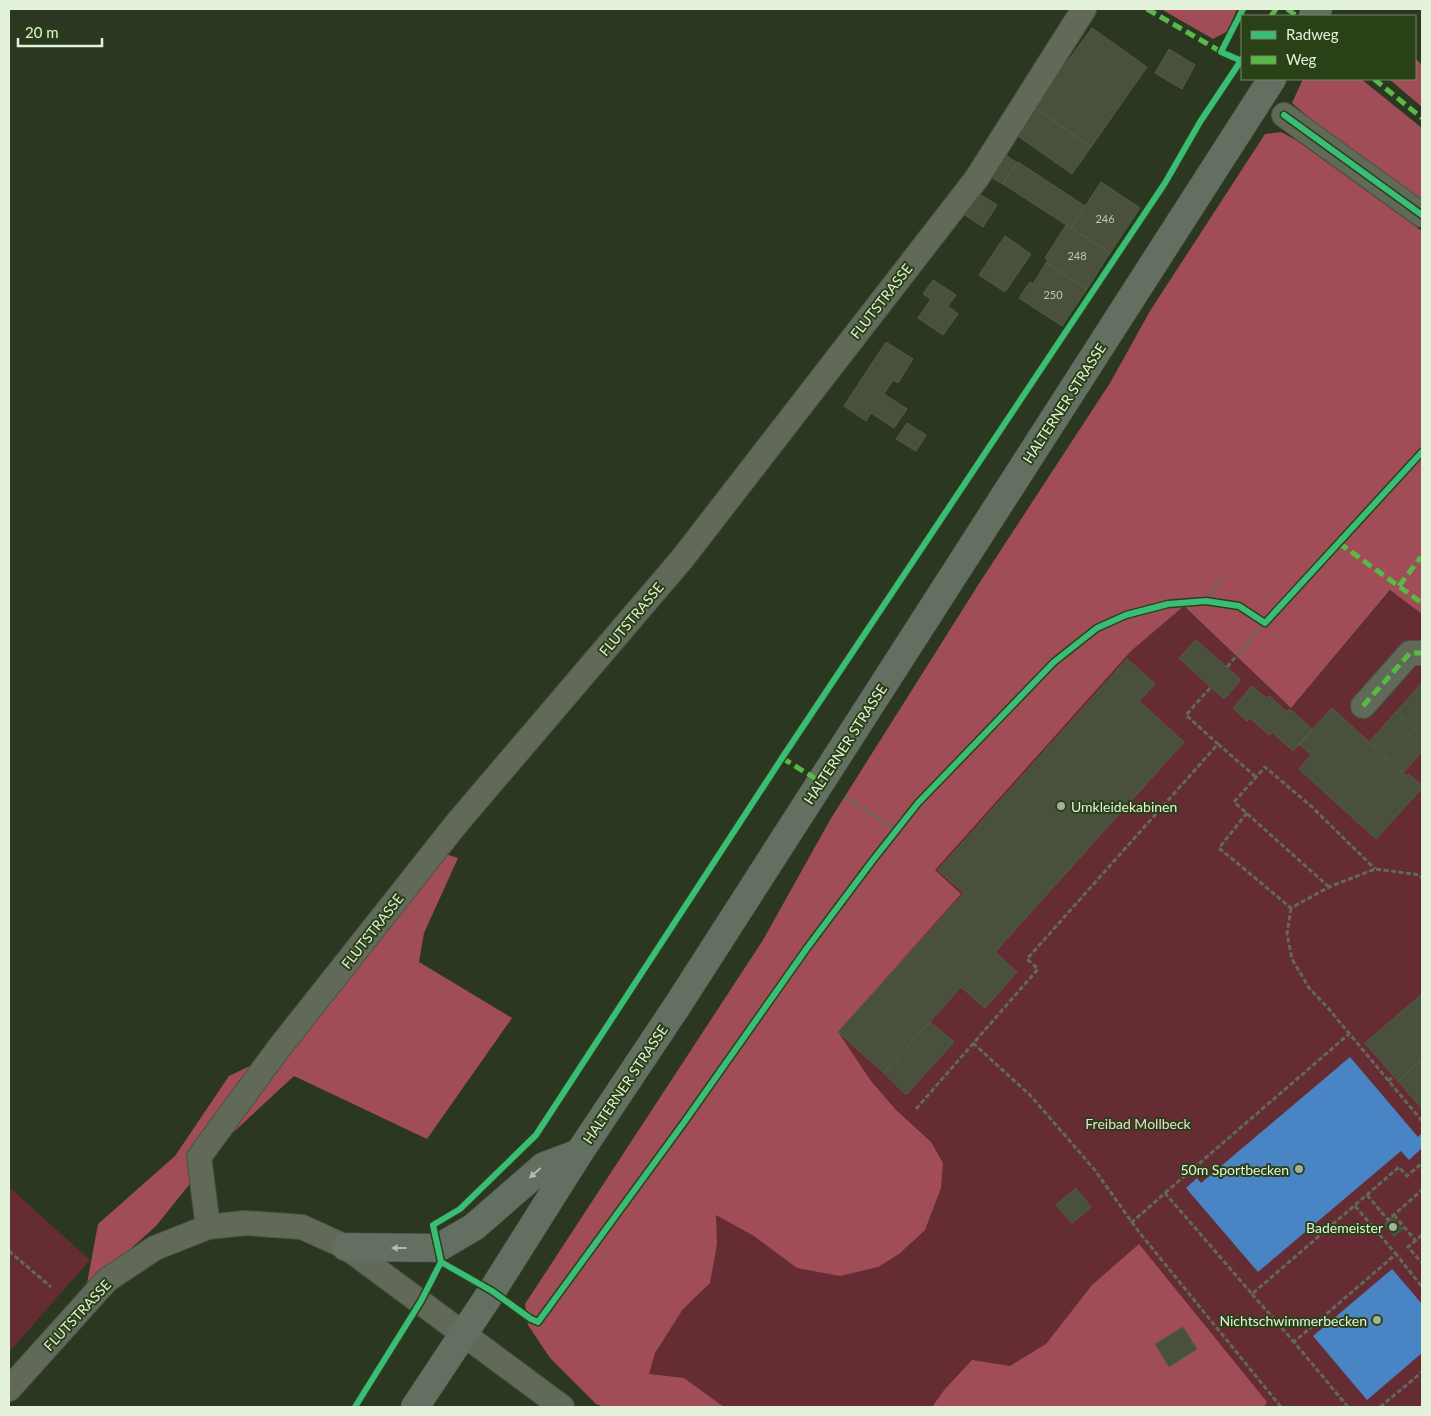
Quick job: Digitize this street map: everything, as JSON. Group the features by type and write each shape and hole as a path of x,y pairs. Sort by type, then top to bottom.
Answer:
{"main road":[{"name":"HALTERNER STRASSE","path":"416,1407 579,1152 674,1011 1271,80"},
{"path":"346,1247 438,1248 474,1228 544,1166 579,1152"}],"street":[{"name":"FLUTSTRASSE","path":"208,1227 199,1157 278,1048 457,823 682,559 971,185 1038,84 1084,9"},
{"path":"1284,115 1422,215"},
{"path":"1363,706 1410,653 1422,654"},
{"name":"FLUTSTRASSE","path":"9,1389 107,1280 155,1248 208,1227 245,1223 302,1227 346,1247 562,1407"}],"path":[{"path":"1206,601 1223,576"},
{"path":"1227,667 1265,623"},
{"path":"1211,687 1186,716 1256,777"},
{"path":"916,1110 1038,969 1027,959 1218,744"},
{"path":"1329,887 1234,802 1265,767 1311,806 1375,869"},
{"path":"821,782 896,830"},
{"path":"1247,814 1219,848 1291,908"},
{"path":"1291,908 1329,887 1375,869 1421,875"},
{"path":"1291,908 1287,934 1292,959 1310,988 1422,1121"},
{"path":"1131,1223 1349,1034"},
{"path":"973,1043 1031,1096 1094,1170 1131,1223 1281,1407"},
{"path":"1388,1081 1394,1076"},
{"path":"1252,1294 1399,1167 1406,1176 1422,1163"},
{"path":"1367,1195 1388,1220 1422,1190"},
{"path":"1165,1193 1348,1407"},
{"path":"1355,1206 1422,1286"},
{"path":"1394,1215 1416,1241"},
{"path":"1422,1235 1408,1247 1422,1263"},
{"path":"9,1251 51,1286"},
{"path":"1294,1342 1396,1254"},
{"path":"1380,1407 1422,1372"}],"green space":[{"name":"Freibad Mollbeck","path":"1391,590 1422,614 1422,1407 627,1407 785,991 961,894 934,870 1131,651 1184,606 1291,708"},
{"path":"9,1187 90,1260 9,1352"}],"shaded area":[{"path":"1161,9 1237,9 1228,31 1213,39"},
{"path":"1416,59 1422,65 1422,107 1390,80 1416,80"},
{"path":"1303,80 1362,80 1422,128 1422,202 1342,146 1292,103"},
{"path":"1281,132 1296,140 1422,231 1422,614 1390,590 1291,708 1184,606 1131,651 935,870 961,894 838,1032 871,1081 896,1110 931,1142 943,1163 941,1188 925,1230 899,1254 878,1267 840,1276 797,1268 754,1236 716,1215 717,1244 710,1283 683,1309 655,1353 649,1374 684,1378 724,1407 604,1407 596,1404 550,1358 528,1325 525,1304 763,940 830,820 980,582 1110,383 1150,311 1265,134"},
{"path":"445,854 458,858 424,933 419,962 512,1018 427,1139 294,1076 225,1140 156,1226 86,1289 98,1224 175,1156 229,1076 285,1049"},
{"path":"1139,1244 1267,1402 1264,1407 932,1407 945,1389 972,1360 1010,1366 1046,1344 1092,1285"}],"water":[{"name":"50m Sportbecken","path":"1350,1057 1418,1137 1422,1133 1422,1148 1409,1160 1401,1151 1258,1272 1186,1188 1197,1178 1201,1183"},
{"name":"Nichtschwimmerbecken","path":"1392,1269 1422,1304 1422,1353 1367,1400 1313,1336"}],"building":[{"path":"1092,28 1147,67 1091,147 1034,107"},
{"path":"1169,49 1195,65 1182,89 1155,73"},
{"path":"1034,107 1091,147 1072,174 1015,134"},
{"path":"1003,153 1017,163 1003,184 987,175"},
{"path":"1018,162 1085,206 1071,228 1003,184"},
{"path":"1101,182 1140,208 1110,253 1071,228"},
{"path":"976,192 997,205 983,227 962,213"},
{"path":"1066,225 1110,253 1087,289 1046,263 1048,260 1045,258"},
{"path":"1005,236 1031,254 1005,292 979,275"},
{"path":"1046,263 1087,289 1062,326 1019,298 1030,282 1033,284"},
{"path":"933,280 956,295 948,306 958,314 943,335 918,318 931,299 923,294"},
{"path":"886,342 913,359 898,383 893,380 884,394 907,409 894,428 871,413 866,421 844,406"},
{"path":"907,423 926,435 916,451 896,439"},
{"path":"1196,640 1241,680 1224,699 1179,658"},
{"name":"Umkleidekabinen","path":"1127,659 1155,684 1139,701 1184,742 995,952 1017,972 985,1008 961,987 884,1073 838,1032 964,893 938,870"},
{"path":"1422,683 1422,736 1396,712"},
{"path":"1252,686 1266,698 1269,696 1287,712 1290,709 1313,730 1293,751 1272,732 1269,735 1250,718 1247,721 1233,708"},
{"path":"1332,708 1403,773 1407,776 1409,774 1422,786 1376,839 1299,769 1311,755 1299,744"},
{"path":"1396,712 1422,736 1422,752 1403,773 1369,742"},
{"path":"1422,994 1422,1060 1398,1081 1365,1043"},
{"path":"930,1022 954,1042 906,1095 884,1073"},
{"path":"1422,1060 1422,1109 1398,1081"},
{"path":"1076,1188 1091,1207 1072,1223 1056,1205"},
{"name":"Bademeister","path":"1392,1217 1403,1229 1394,1236 1384,1225"},
{"path":"1183,1327 1197,1349 1169,1367 1155,1344"}],"marked path":[{"path":"1147,9 1225,54"},
{"path":"1272,15 1276,9"},
{"path":"1287,9 1296,15"},
{"path":"1375,80 1422,118"},
{"path":"1339,543 1422,603"},
{"path":"1399,586 1421,557"},
{"path":"1363,706 1410,653 1422,653"},
{"path":"782,758 821,782"}],"cycle path":[{"path":"1241,61 1221,52 1243,9"},
{"path":"355,1407 421,1301 441,1262 433,1225 460,1209 536,1135 782,758 1165,183 1200,122 1241,60"},
{"path":"1284,115 1422,215"},
{"path":"441,1262 492,1291 538,1322 685,1121 807,948 873,860 918,803 1054,662 1097,628 1126,615 1168,604 1206,601 1239,606 1265,623 1422,452"}],"place":[{"name":"Umkleidekabinen","path":"1061,806"},
{"name":"50m Sportbecken","path":"1299,1169"},
{"name":"Bademeister","path":"1393,1227"},
{"name":"Nichtschwimmerbecken","path":"1377,1320"}]}
